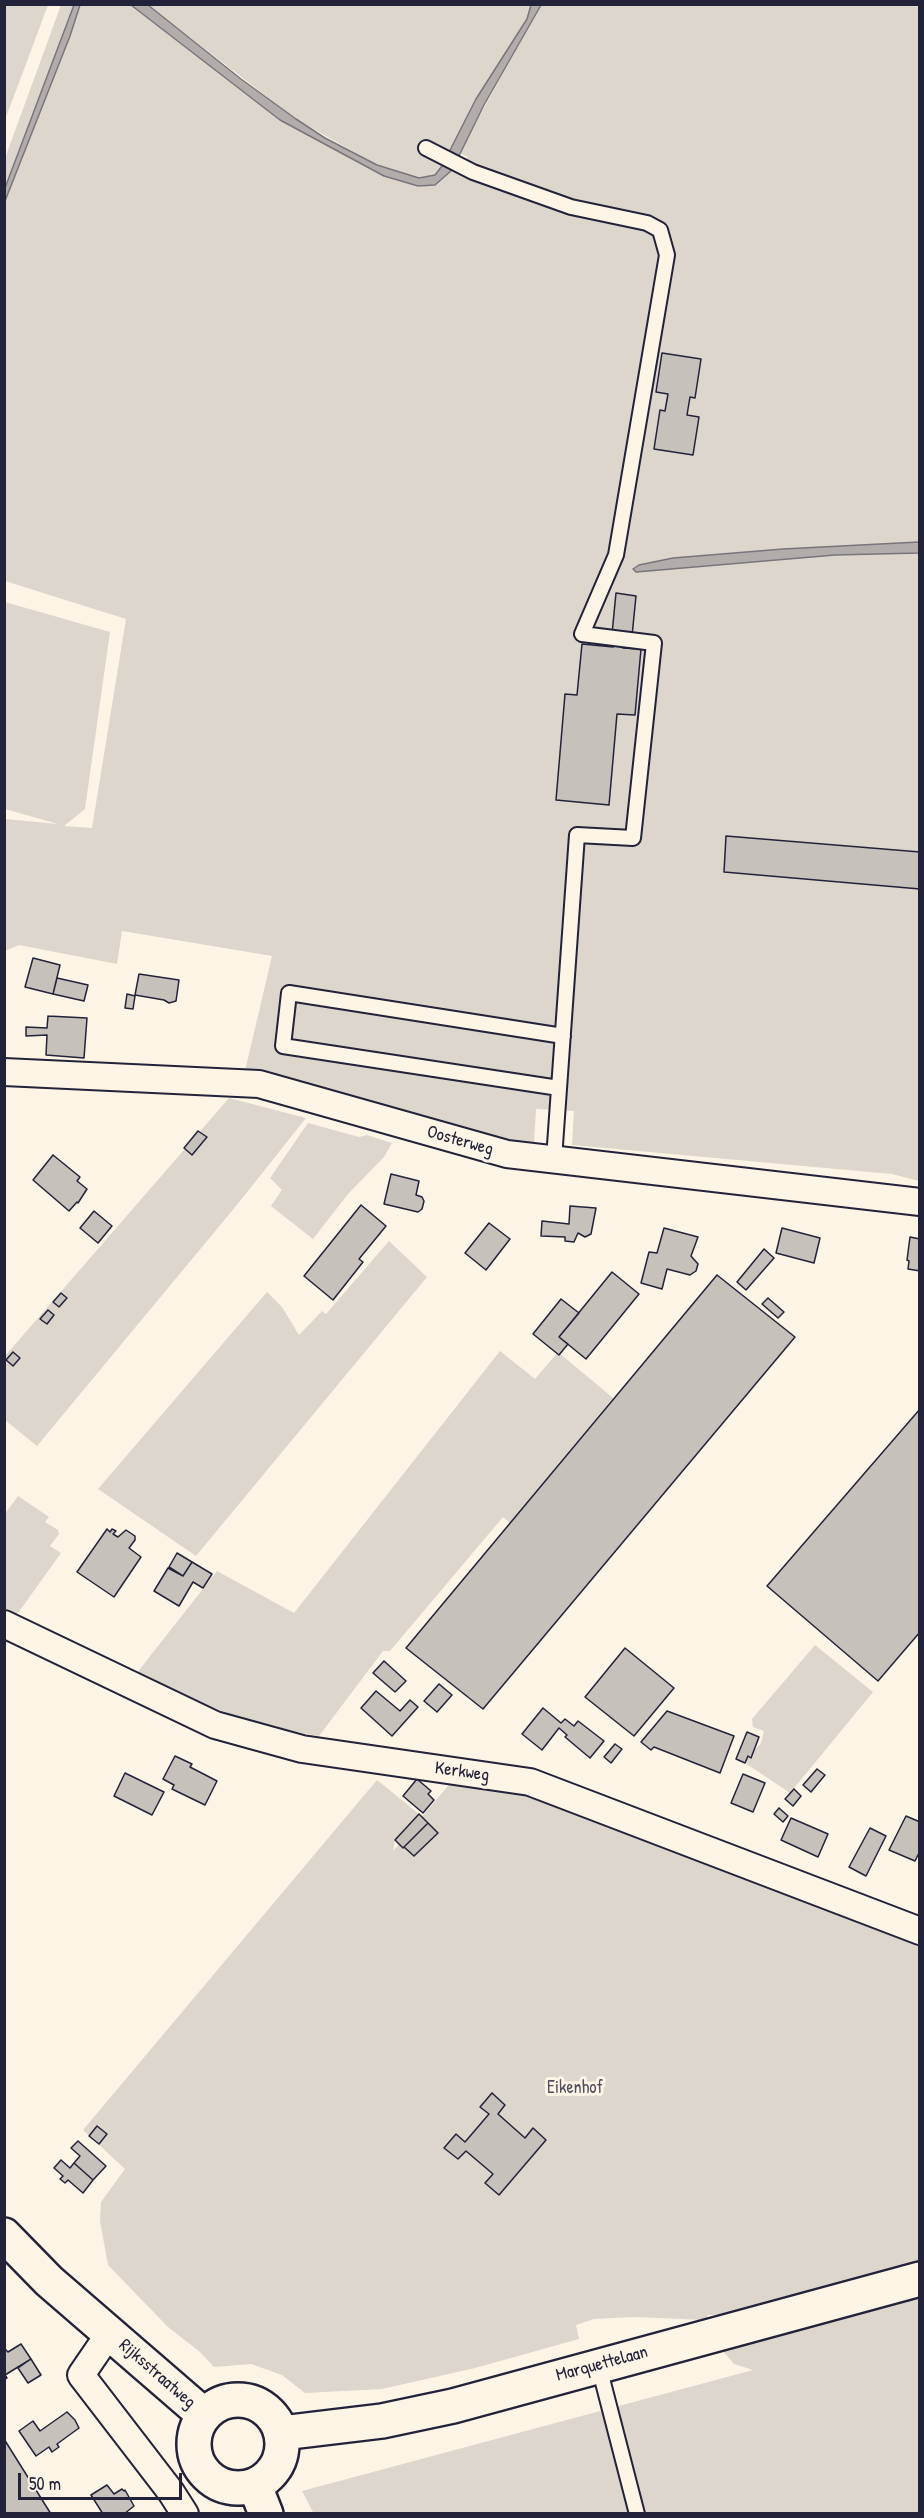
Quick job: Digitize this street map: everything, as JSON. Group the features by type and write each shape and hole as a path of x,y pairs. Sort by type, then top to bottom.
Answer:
{"street":[{"name":"Oosterweg","path":"4,1072 259,1084 507,1154 920,1202"},
{"name":"Kerkweg","path":"4,1624 215,1725 302,1749 530,1782 920,1931"},
{"name":"Rijksstraatweg","path":"4,2235 49,2281 204,2415"},
{"name":"Marquettelaan","path":"282,2433 382,2421 453,2406 920,2279"},
{"name":"Rijksstraatweg","path":"109,2334 81,2375 171,2492 185,2514"},
{"path":"232,2400 249,2401 264,2408 275,2419 282,2433 283,2450 278,2465 268,2478 260,2500 216,2484 201,2470 194,2452 195,2433 204,2415 217,2405 232,2400"}],"lane":[{"path":"426,148 473,172 572,207 647,223 660,230 667,255 616,555 582,634 654,643 633,838 577,835 554,1159"},
{"path":"559,1088 284,1046 289,993 563,1036"},
{"path":"598,2365 638,2514"}],"green space":[{"path":"4,5 48,5 5,120"},
{"path":"61,5 74,5 5,188 4,161"},
{"path":"80,5 131,5 280,120 384,176 435,185 468,157 459,153 541,5 919,5 919,1181 892,1174 572,1145 574,1111 536,1109 534,1144 496,1141 245,1071 272,956 122,931 117,964 19,945 5,951 5,819 58,824 5,809 5,602 110,632 85,809 64,826 92,828 126,619 5,581 4,201 70,36"},
{"path":"148,5 531,5 527,19 476,99 442,166 435,175 419,178 377,165 296,119"},
{"path":"229,1098 306,1118 37,1446 5,1420 5,1356"},
{"path":"308,1123 359,1137 367,1135 392,1143 384,1157 348,1194 313,1239 271,1206 282,1190 270,1178"},
{"path":"389,1241 427,1277 196,1556 98,1489 267,1292 282,1307 299,1335 322,1311 326,1314"},
{"path":"500,1351 535,1379 558,1352 613,1398 510,1523 503,1517 390,1651 383,1651 319,1736 257,1725 136,1674 217,1571 294,1613"},
{"path":"18,1496 49,1517 45,1522 58,1530 59,1534 50,1546 61,1553 18,1613 11,1616 5,1613 4,1515"},
{"path":"815,1645 873,1692 790,1793 736,1757 740,1750 753,1752 761,1743 764,1731 753,1727 752,1719"},
{"name":"Eikenhof","path":"377,1780 419,1814 395,1840 393,1851 453,1780 512,1790 626,1828 919,1946 919,2269 732,2314 708,2315 705,2320 634,2317 594,2319 576,2325 579,2339 475,2368 382,2389 305,2393 282,2375 251,2364 214,2367 200,2352 168,2327 108,2265 100,2221 101,2202 125,2169 83,2130"},
{"path":"919,2290 919,2513 314,2514 302,2491 753,2370 734,2364 722,2350 747,2340"}],"shaded area":[{"path":"74,5 80,5 70,36 5,201 5,188"},
{"path":"131,5 148,5 241,79 325,138 377,165 419,178 435,175 442,166 476,99 527,19 531,5 541,5 484,105 452,170 435,185 418,186 384,176 280,120"},
{"path":"919,542 919,553 835,555 636,572 633,569 639,565 673,558 783,549"}],"building":[{"path":"662,353 701,359 695,398 690,397 687,415 699,417 693,455 654,449 660,410 665,411 668,394 656,392"},
{"path":"616,593 636,596 632,636 612,634"},
{"path":"614,642 624,643 623,648 641,649 635,715 617,714 609,805 556,800 565,694 577,695 582,644 613,647"},
{"path":"726,836 920,852 920,889 724,872"},
{"path":"33,958 60,965 53,994 25,987"},
{"path":"139,974 179,980 176,1001 169,1003 135,995"},
{"path":"57,978 88,985 84,1001 53,994"},
{"path":"127,994 135,996 133,1009 125,1008"},
{"path":"48,1016 87,1018 84,1058 46,1055 47,1035 26,1036 26,1027 47,1028"},
{"path":"198,1131 207,1137 192,1155 184,1148"},
{"path":"53,1155 80,1177 77,1181 87,1189 78,1203 69,1211 33,1180"},
{"path":"391,1174 419,1181 416,1195 422,1197 424,1201 422,1209 418,1212 384,1204"},
{"path":"361,1205 386,1226 359,1259 363,1262 333,1300 304,1276"},
{"path":"570,1206 596,1208 591,1234 585,1237 578,1233 574,1242 565,1241 565,1237 541,1236 542,1221 569,1224"},
{"path":"94,1211 112,1226 98,1243 80,1228"},
{"path":"489,1223 510,1239 486,1270 465,1253"},
{"path":"664,1228 698,1237 691,1256 698,1264 696,1271 690,1275 667,1269 662,1289 641,1283 649,1252 657,1253"},
{"path":"782,1228 820,1238 814,1263 776,1253"},
{"path":"910,1237 920,1239 920,1271 908,1269"},
{"path":"764,1249 774,1258 746,1290 737,1282"},
{"path":"612,1272 639,1294 586,1359 559,1337"},
{"path":"717,1275 795,1337 483,1709 406,1648"},
{"path":"61,1293 67,1298 59,1307 53,1302"},
{"path":"768,1298 784,1312 778,1318 762,1304"},
{"path":"561,1299 579,1313 559,1337 568,1344 559,1355 533,1334"},
{"path":"48,1310 54,1315 47,1324 40,1319"},
{"path":"13,1352 20,1358 13,1366 6,1360"},
{"path":"920,1409 920,1632 878,1681 767,1586"},
{"path":"107,1529 110,1532 112,1529 116,1531 113,1534 118,1537 126,1530 135,1536 129,1548 141,1557 114,1597 77,1572"},
{"path":"177,1553 192,1562 183,1576 169,1567"},
{"path":"192,1562 212,1574 203,1588 193,1582 179,1606 154,1591 168,1568 183,1576"},
{"path":"625,1648 674,1688 634,1736 585,1697"},
{"path":"384,1661 406,1681 395,1692 373,1673"},
{"path":"439,1684 452,1695 437,1712 424,1701"},
{"path":"376,1691 400,1711 410,1700 418,1707 392,1736 361,1708"},
{"path":"543,1708 561,1723 565,1719 574,1726 578,1721 604,1741 590,1758 565,1737 567,1735 559,1728 542,1750 522,1734"},
{"path":"667,1711 734,1736 720,1773 654,1747 651,1750 641,1742"},
{"path":"747,1732 759,1737 751,1758 748,1756 745,1763 736,1759"},
{"path":"615,1744 622,1749 611,1763 604,1757"},
{"path":"175,1756 192,1764 190,1767 217,1781 205,1805 172,1789 174,1785 163,1779"},
{"path":"817,1769 825,1775 811,1792 803,1785"},
{"path":"125,1773 164,1792 152,1815 114,1796"},
{"path":"743,1774 765,1783 753,1812 731,1803"},
{"path":"417,1779 431,1791 428,1794 434,1800 423,1813 403,1796"},
{"path":"794,1789 801,1796 793,1806 785,1799"},
{"path":"779,1808 788,1816 783,1822 774,1814"},
{"path":"419,1814 428,1823 403,1848 395,1840"},
{"path":"906,1816 920,1822 920,1851 915,1861 889,1850"},
{"path":"791,1818 828,1834 818,1857 781,1840"},
{"path":"428,1823 438,1833 414,1856 404,1847"},
{"path":"870,1828 886,1836 866,1876 849,1867"},
{"path":"492,2093 505,2105 498,2114 525,2138 533,2128 546,2140 499,2195 485,2183 493,2174 466,2151 458,2159 444,2148 456,2134 465,2142 489,2114 480,2107"},
{"path":"97,2126 107,2134 99,2144 89,2136"},
{"path":"78,2141 106,2166 93,2180 74,2163 80,2156 71,2148"},
{"path":"61,2160 70,2168 74,2163 93,2180 83,2193 68,2180 65,2183 60,2179 63,2176 54,2168"},
{"path":"21,2344 31,2359 5,2375 7,2378 4,2380 4,2348 8,2352"},
{"path":"31,2359 41,2375 28,2383 18,2368"},
{"path":"67,2412 79,2428 57,2444 59,2447 52,2452 49,2447 36,2456 19,2431 33,2421 40,2431"},
{"path":"4,2439 51,2514 4,2514"},
{"path":"107,2485 114,2494 122,2489 125,2490 134,2506 124,2514 103,2514 91,2495"}]}
